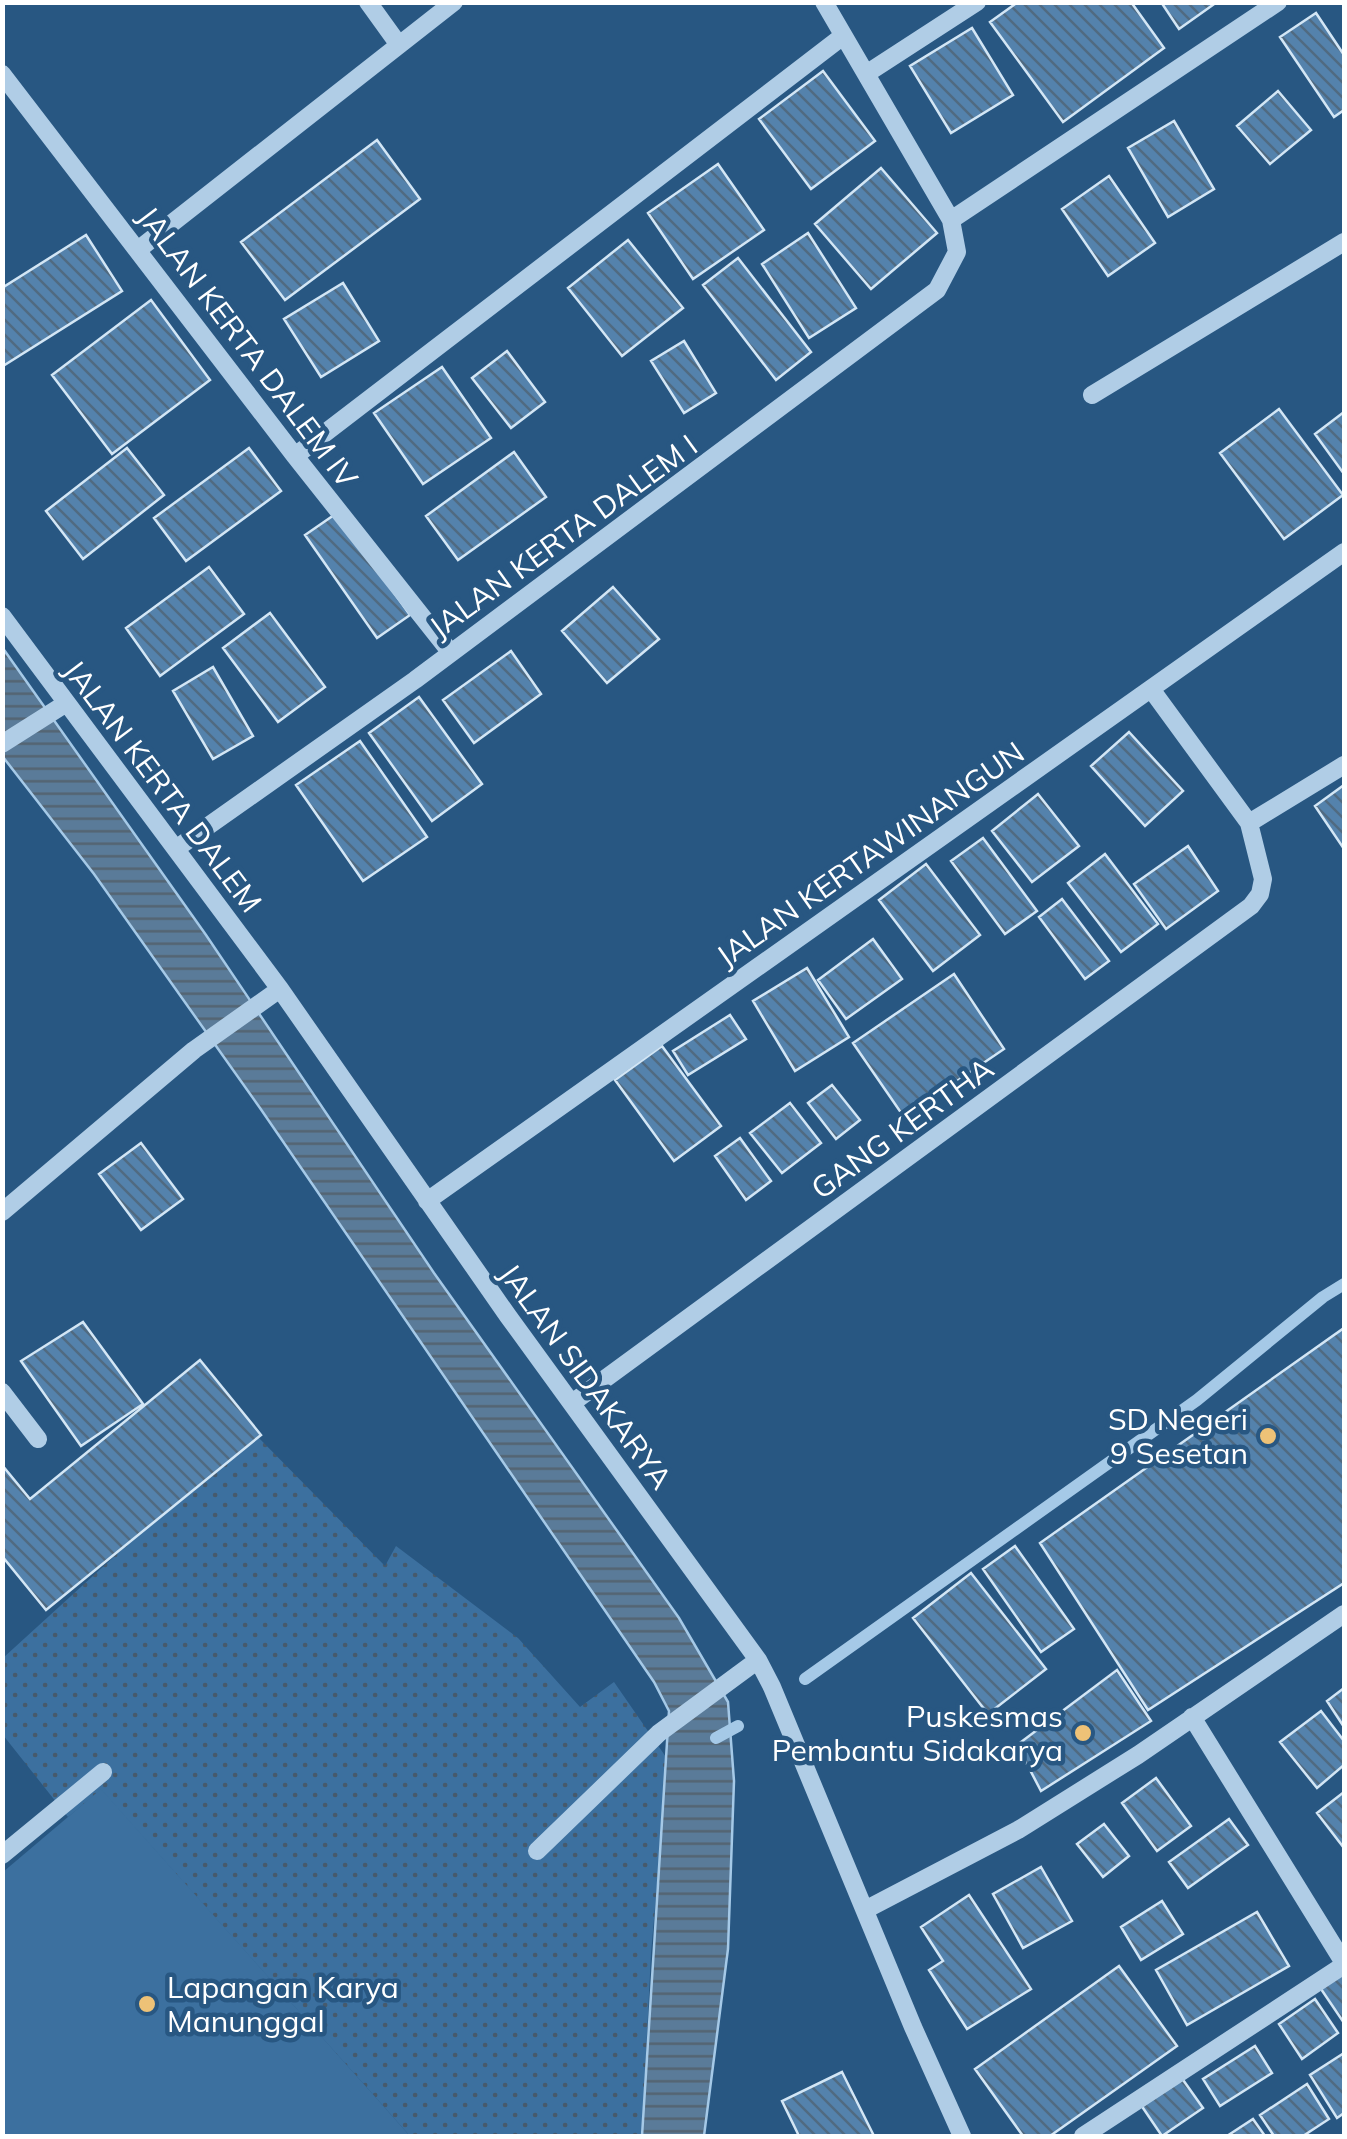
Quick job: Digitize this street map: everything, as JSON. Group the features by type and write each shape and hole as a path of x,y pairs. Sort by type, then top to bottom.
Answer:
{"street":[{"path":"368,2 398,45"},
{"path":"139,250 454,2"},
{"path":"824,2 951,220 1278,2"},
{"path":"866,74 977,2"},
{"path":"295,456 843,36"},
{"name":"JALAN KERTA DALEM IV","path":"2,74 451,653"},
{"name":"JALAN KERTA DALEM I","path":"177,848 451,653 927,300 946,278 957,246 951,220"},
{"path":"1092,394 1344,242"},
{"name":"JALAN KERTAWINANGUN","path":"428,1201 1344,552"},
{"name":"JALAN KERTA DALEM","path":"2,616 59,707 177,848 280,989"},
{"path":"1151,688 1249,823 1344,765"},
{"path":"2,744 59,707"},
{"name":"GANG KERTHA","path":"572,1403 1251,906 1260,894 1263,880 1249,823"},
{"path":"2,1212 194,1050 280,989"},
{"name":"JALAN SIDAKARYA","path":"280,989 758,1660 962,2136"},
{"path":"2,1392 38,1439"},
{"path":"865,1910 1018,1830 1138,1755 1344,1614"},
{"path":"537,1851 659,1733 758,1660"},
{"path":"1082,2136 1344,1964 1192,1716"},
{"path":"2,1855 104,1772"}],"shaded area":[{"path":"2,647 206,935 434,1273 679,1618 728,1702 734,1781 728,1949 704,2136 642,2136 669,1711 654,1682 260,1108 94,874 3,757"},
{"path":"252,1431 385,1566 396,1546 518,1638 580,1707 614,1682 668,1760 651,1953 642,2136 410,2136 101,1790 68,1817 3,1735 3,1658"},
{"name":"Lapangan Karya Manunggal","path":"101,1789 410,2136 3,2136 3,1872"}],"building":[{"path":"1018,2 1131,2 1164,48 1063,122 990,22"},
{"path":"1161,2 1217,2 1179,29"},
{"path":"1316,13 1344,55 1344,110 1334,117 1280,37"},
{"path":"972,28 1013,95 951,133 910,66"},
{"path":"823,71 875,141 811,189 759,119"},
{"path":"1278,91 1311,130 1270,164 1237,126"},
{"path":"1174,121 1214,189 1168,217 1128,148"},
{"path":"377,140 420,199 285,300 241,242"},
{"path":"718,164 764,230 693,279 648,213"},
{"path":"881,168 937,233 871,289 815,224"},
{"path":"1109,176 1155,243 1108,276 1062,209"},
{"path":"808,233 856,308 809,338 762,264"},
{"path":"86,235 122,291 3,366 2,288"},
{"path":"628,240 683,308 622,356 568,288"},
{"path":"738,258 811,352 776,380 703,285"},
{"path":"343,283 379,341 321,377 284,319"},
{"path":"151,300 210,380 112,454 52,375"},
{"path":"684,341 716,393 684,413 651,361"},
{"path":"507,351 545,402 511,428 472,378"},
{"path":"442,367 491,438 423,484 374,413"},
{"path":"1279,409 1343,495 1284,539 1220,453"},
{"path":"1344,412 1344,474 1315,434"},
{"path":"127,448 164,495 83,559 46,511"},
{"path":"249,448 281,491 186,561 154,518"},
{"path":"514,452 546,497 458,560 426,516"},
{"path":"337,513 410,615 377,638 305,535"},
{"path":"209,567 244,614 160,676 126,628"},
{"path":"613,587 659,639 607,683 562,631"},
{"path":"270,613 325,687 278,722 223,648"},
{"path":"511,651 541,694 474,743 443,700"},
{"path":"213,667 253,736 213,759 173,691"},
{"path":"419,697 482,784 432,821 369,733"},
{"path":"1129,732 1183,791 1145,826 1091,766"},
{"path":"360,741 427,837 363,881 296,785"},
{"path":"1344,785 1344,849 1315,806"},
{"path":"1038,794 1079,846 1032,882 992,831"},
{"path":"983,838 1037,911 1005,934 951,861"},
{"path":"1188,846 1218,891 1166,929 1134,884"},
{"path":"1105,854 1158,924 1121,952 1068,883"},
{"path":"926,864 980,935 933,971 879,900"},
{"path":"1062,899 1109,961 1085,979 1039,917"},
{"path":"873,939 902,979 846,1019 818,980"},
{"path":"807,968 849,1037 795,1071 753,1001"},
{"path":"954,974 1004,1049 904,1117 853,1043"},
{"path":"730,1015 746,1039 688,1075 673,1051"},
{"path":"662,1046 721,1126 674,1161 615,1080"},
{"path":"832,1085 860,1120 836,1139 808,1103"},
{"path":"790,1103 821,1143 782,1173 750,1133"},
{"path":"740,1138 771,1181 746,1200 715,1156"},
{"path":"141,1143 183,1199 141,1230 99,1174"},
{"path":"83,1322 143,1404 81,1446 21,1361"},
{"name":"SD Negeri 9 Sesetan","path":"1344,1328 1344,1583 1148,1710 1040,1543"},
{"path":"200,1360 261,1435 46,1610 2,1556 2,1465 30,1499"},
{"path":"1015,1546 1074,1629 1041,1652 983,1569"},
{"path":"971,1573 1046,1669 988,1714 913,1618"},
{"name":"Puskesmas Pembantu Sidakarya","path":"1117,1670 1151,1721 1041,1791 1017,1745"},
{"path":"1344,1688 1344,1727 1327,1701"},
{"path":"1321,1711 1344,1741 1344,1765 1317,1788 1280,1742"},
{"path":"1156,1778 1191,1826 1157,1851 1122,1803"},
{"path":"1344,1792 1344,1848 1317,1813"},
{"path":"1229,1819 1248,1845 1188,1888 1169,1862"},
{"path":"1104,1824 1129,1856 1103,1877 1077,1844"},
{"path":"1041,1867 1072,1921 1023,1948 993,1894"},
{"path":"969,1895 1031,1989 967,2029 929,1970 943,1961 921,1927"},
{"path":"1162,1901 1183,1934 1141,1960 1121,1927"},
{"path":"1257,1912 1289,1966 1187,2025 1156,1970"},
{"path":"1119,1966 1177,2046 1050,2136 1023,2136 975,2069"},
{"path":"1344,1969 1344,2023 1319,1986"},
{"path":"1315,1999 1338,2033 1302,2059 1279,2024"},
{"path":"1255,2046 1272,2073 1220,2106 1203,2079"},
{"path":"1344,2053 1344,2113 1337,2118 1310,2075"},
{"path":"842,2072 874,2136 799,2136 782,2101"},
{"path":"1181,2077 1203,2108 1162,2136 1141,2105"},
{"path":"1307,2084 1329,2119 1303,2136 1274,2136 1260,2115"},
{"path":"1253,2119 1265,2136 1227,2136"}],"waterway":[{"path":"805,1679 1197,1400 1344,1284"},
{"path":"716,1738 738,1726"}],"place":[{"name":"SD Negeri 9 Sesetan","path":"1268,1436"},
{"name":"Puskesmas Pembantu Sidakarya","path":"1083,1733"},
{"name":"Lapangan Karya Manunggal","path":"147,2004"}]}
